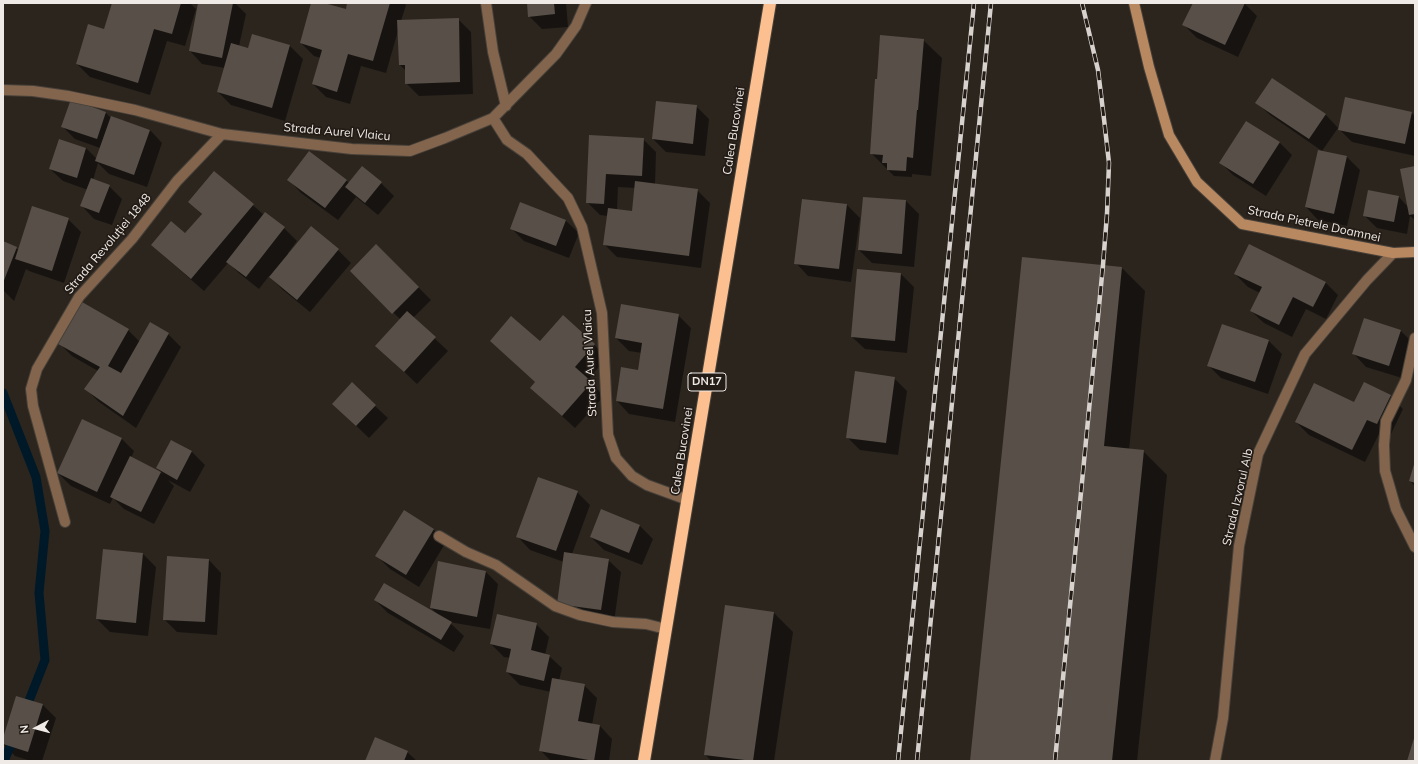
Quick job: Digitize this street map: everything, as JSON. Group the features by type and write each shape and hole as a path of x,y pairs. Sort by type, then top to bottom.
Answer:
{"highway":[{"name":"Calea Bucovinei","path":"644,761 770,3"}],"street":[{"path":"486,3 493,52 506,106"},
{"path":"493,118 556,54 576,26 586,3"},
{"name":"Strada Pietrele Doamnei","path":"1134,3 1149,66 1169,135 1197,182 1242,224 1393,253"},
{"name":"Strada Aurel Vlaicu","path":"3,90 33,91 68,96 135,110 222,134 352,149 410,151 493,118 507,140 527,154 568,198 582,227 602,313 608,435 616,458 632,476 647,485 688,500"},
{"name":"Strada Revoluției 1848","path":"65,522 33,406 31,389 37,369 79,297 132,239 177,181 222,134"},
{"path":"1393,253 1415,252"},
{"name":"Strada Izvorul Alb","path":"1215,761 1223,718 1239,546 1258,454 1305,354 1367,280 1393,253"},
{"path":"1415,338 1406,380 1386,420 1384,445 1385,471 1396,509 1415,547"},
{"path":"439,536 466,552 496,565 555,606 580,615 612,622 646,624 666,630"}],"building":[{"path":"112,3 181,3 172,34 154,29 138,83 76,64 88,24 104,29"},
{"path":"198,3 233,3 222,58 189,51"},
{"path":"311,3 324,3 346,9 347,3 390,3 373,61 348,54 337,92 312,84 322,50 300,43"},
{"path":"527,3 554,3 555,14 528,17"},
{"path":"1193,3 1245,3 1225,45 1182,25"},
{"path":"459,18 460,82 405,84 405,65 399,65 397,20"},
{"path":"252,34 290,45 272,108 217,92 231,43 248,48"},
{"path":"880,35 924,39 913,158 907,157 906,171 887,170 887,163 882,163 883,155 870,154 875,79 877,79"},
{"path":"1272,78 1326,114 1309,139 1255,103"},
{"path":"1345,97 1412,112 1405,144 1338,130"},
{"path":"71,99 106,112 97,139 61,127"},
{"path":"656,101 697,105 693,144 652,139"},
{"path":"111,116 150,130 134,175 95,161"},
{"path":"1246,121 1280,142 1253,184 1219,163"},
{"path":"589,135 644,138 642,176 606,174 604,204 586,203"},
{"path":"59,139 86,148 77,178 49,169"},
{"path":"1318,150 1347,156 1334,214 1305,207"},
{"path":"309,151 347,180 325,208 287,180"},
{"path":"362,166 382,182 365,203 345,187"},
{"path":"1415,166 1415,214 1409,215 1400,169"},
{"path":"214,171 254,204 191,279 151,245 171,221 185,233 202,214 188,202"},
{"path":"91,178 110,185 99,213 80,206"},
{"path":"635,181 698,189 689,256 603,245 608,208 632,211"},
{"path":"1368,190 1399,196 1394,222 1363,216"},
{"path":"863,197 906,200 902,254 858,250"},
{"path":"802,199 847,204 839,269 794,264"},
{"path":"520,202 566,220 556,246 510,229"},
{"path":"32,206 69,218 52,271 15,259"},
{"path":"265,212 285,227 246,277 226,262"},
{"path":"311,226 339,249 297,300 269,277"},
{"path":"3,241 17,247 3,283"},
{"path":"376,244 419,287 392,314 350,271"},
{"path":"1249,244 1326,282 1313,307 1293,297 1279,325 1250,311 1262,287 1234,274"},
{"path":"1022,257 1122,267 1104,446 1144,450 1112,761 970,761"},
{"path":"857,269 901,273 895,341 851,337"},
{"path":"82,302 129,329 108,366 121,373 150,322 169,333 123,416 84,389 100,367 58,344"},
{"path":"621,304 679,314 663,409 616,401 621,367 638,370 642,343 615,338"},
{"path":"407,311 436,337 404,372 375,346"},
{"path":"563,315 595,344 575,367 592,382 562,416 530,388 535,382 490,341 511,316 540,341"},
{"path":"1364,318 1401,330 1389,366 1352,354"},
{"path":"1222,324 1269,340 1255,382 1207,366"},
{"path":"855,371 895,377 886,443 846,438"},
{"path":"352,382 376,405 356,426 332,404"},
{"path":"1364,382 1391,395 1377,424 1367,420 1352,450 1295,422 1314,383 1354,402"},
{"path":"82,419 122,438 97,492 57,473"},
{"path":"171,440 192,451 177,480 156,468"},
{"path":"130,456 161,472 141,512 110,497"},
{"path":"1415,461 1415,483 1409,481"},
{"path":"538,477 578,491 556,551 516,537"},
{"path":"601,509 640,525 629,553 590,537"},
{"path":"404,510 434,529 406,575 375,556"},
{"path":"103,549 143,553 136,623 96,619"},
{"path":"564,552 609,559 601,610 557,604"},
{"path":"167,556 209,559 205,622 163,620"},
{"path":"438,561 486,571 477,617 430,608"},
{"path":"384,583 452,622 441,640 374,600"},
{"path":"725,605 774,612 753,761 704,755"},
{"path":"497,614 537,623 531,650 550,655 544,681 506,672 511,649 490,644"},
{"path":"552,678 585,684 578,721 600,725 594,761 539,751"},
{"path":"16,696 43,704 28,752 3,744 3,738"},
{"path":"1415,735 1415,761 1407,761"},
{"path":"375,737 408,751 404,761 365,761"}],"waterway":[{"path":"3,393 36,477 45,531 39,593 45,660 25,711"},
{"path":"4,761 15,735"}],"railway":[{"path":"898,761 974,3"},
{"path":"917,761 991,3"},
{"path":"1055,761 1103,265 1109,163 1098,70 1082,3"}]}
